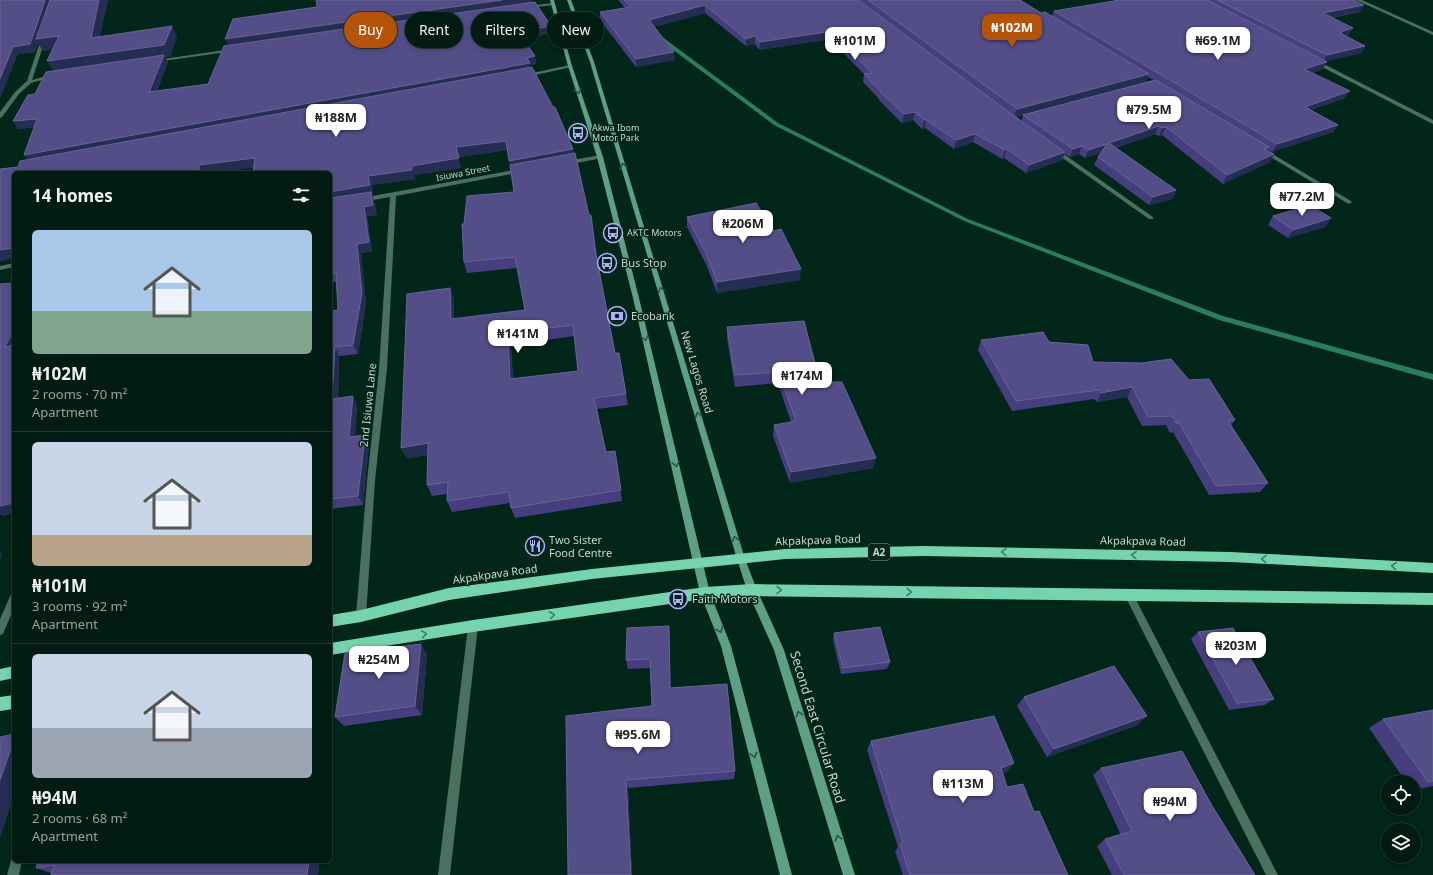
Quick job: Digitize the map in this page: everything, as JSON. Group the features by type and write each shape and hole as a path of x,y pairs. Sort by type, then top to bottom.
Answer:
{"highway":[{"name":"Akpakpava Road","path":"332,622 449,594 592,574 785,554 924,551 1231,557 1433,568"},
{"path":"332,649 473,626 705,594 752,590 1432,599"},
{"path":"0,675 12,672"},
{"path":"0,704 12,702"}],"main road":[{"name":"New Lagos Road","path":"569,0 590,55 741,559 752,590"},
{"path":"553,2 570,66 600,157 636,298 705,594 726,646 786,875"},
{"name":"Second East Circular Road","path":"752,590 779,650 849,875"}],"street":[{"path":"1358,0 1433,34"},
{"path":"519,8 553,2"},
{"path":"0,116 17,93 29,82 46,30"},
{"path":"149,62 236,50"},
{"path":"1314,61 1433,122"},
{"path":"522,76 570,66"},
{"path":"29,82 63,75"},
{"path":"1051,147 1151,218"},
{"path":"1261,149 1349,202"},
{"path":"561,164 600,157"},
{"name":"Isiuwa Street","path":"354,201 523,171"},
{"name":"2nd Isiuwa Lane","path":"361,616 371,481 383,369 393,195"},
{"path":"0,268 12,265"},
{"path":"1129,595 1272,875"},
{"path":"0,630 12,602"},
{"path":"444,875 473,626"},
{"path":"13,875 16,863"}],"building":[{"path":"0,0 45,1 30,44 13,47 0,79"},
{"path":"50,0 99,0 91,38 172,26 164,45 47,61 59,36 36,39"},
{"path":"316,0 502,0 417,12 405,12 405,14 397,15 397,12 344,12 344,22 225,39 233,19 317,7"},
{"path":"624,0 858,0 1065,152 1029,165 1007,149 1005,150 975,134 956,140 924,120 915,112 904,114 880,92 864,74 872,73 840,41 826,32 760,42 755,36 746,39 705,5 649,20 674,52 636,59 604,17 604,12 600,12 631,7"},
{"path":"868,0 1020,0 1041,13 1045,12 1149,74 1017,109"},
{"path":"1120,0 1207,0 1327,62 1304,69 1350,91 1305,107 1338,125 1277,144 1054,11"},
{"path":"1217,0 1354,0 1364,5 1323,13 1353,28 1340,33 1365,46 1327,55"},
{"path":"535,2 547,20 547,27 539,28 539,12 471,12 471,48 529,48 535,56 527,58 530,63 24,155 37,119 13,121 28,95 35,94 46,72 164,55 149,92 208,84 224,46 344,29 344,48 397,48 397,22 405,20 405,48 463,48 463,12"},
{"path":"532,67 553,107 555,107 573,149 509,161 506,141 456,147 459,158 412,166 412,170 368,176 370,185 332,192 332,171 253,171 255,158 199,165 199,171 12,171 12,248 0,250 0,169 18,167 20,161"},
{"path":"1156,80 1269,147 1264,149 1274,154 1227,175 1166,127 1162,128 1159,126 1109,143 1176,190 1153,197 1098,157 1107,144 1088,150 1082,146 1073,149 1023,115"},
{"path":"575,153 589,215 591,215 596,254 615,353 619,353 626,394 594,398 606,452 615,451 621,490 511,508 509,492 447,501 448,482 427,485 428,443 401,448 407,294 450,288 451,319 525,310 515,257 464,262 462,224 464,224 467,196 514,192 510,165","holes":["573,325 578,371 510,379 508,333"]},
{"path":"371,192 373,205 364,207 369,242 357,244 362,293 353,345 335,347 332,399 332,311 338,310 336,273 332,273 332,198"},
{"path":"756,203 774,231 781,229 801,269 717,282 706,253 687,217"},
{"path":"1310,205 1331,218 1293,230 1273,216"},
{"path":"12,283 12,333 5,347 12,345 12,503 0,506 0,284"},
{"path":"804,321 820,382 842,382 876,458 791,472 774,425 796,421 779,372 735,375 727,327"},
{"path":"1043,332 1049,342 1088,345 1093,362 1141,363 1171,359 1189,380 1209,379 1235,420 1228,421 1268,483 1216,486 1179,423 1176,423 1172,416 1148,417 1132,387 1101,393 1099,390 1016,401 981,340"},
{"path":"353,396 349,437 365,435 358,496 332,499 332,399"},
{"path":"669,626 670,688 727,684 735,771 626,780 631,875 568,875 566,716 652,706 650,659 626,660 627,628"},
{"path":"880,627 890,662 843,668 834,633"},
{"path":"1233,628 1274,699 1237,703 1198,632"},
{"path":"421,644 415,706 335,717 345,653"},
{"path":"1114,666 1147,716 1054,749 1024,697"},
{"path":"1433,710 1433,781 1428,782 1383,719"},
{"path":"994,716 1014,763 1001,768 1007,787 1023,784 1034,812 1039,811 1068,875 910,875 900,844 903,843 871,741"},
{"path":"12,734 12,746 0,780 0,737"},
{"path":"1182,751 1211,804 1255,875 1124,875 1105,839 1132,831 1101,768"},
{"path":"37,863 309,863 307,875 51,875 54,865 36,868"}],"waterway":[{"path":"659,37 776,124 966,220 1221,318 1433,377"}],"place":[{"name":"Akwa Ibom Motor Park","path":"578,133"},
{"name":"AKTC Motors","path":"613,233"},
{"name":"Bus Stop","path":"607,263"},
{"name":"Ecobank","path":"617,316"},
{"name":"Two Sister Food Centre","path":"535,546"},
{"name":"Faith Motors","path":"678,599"}]}
